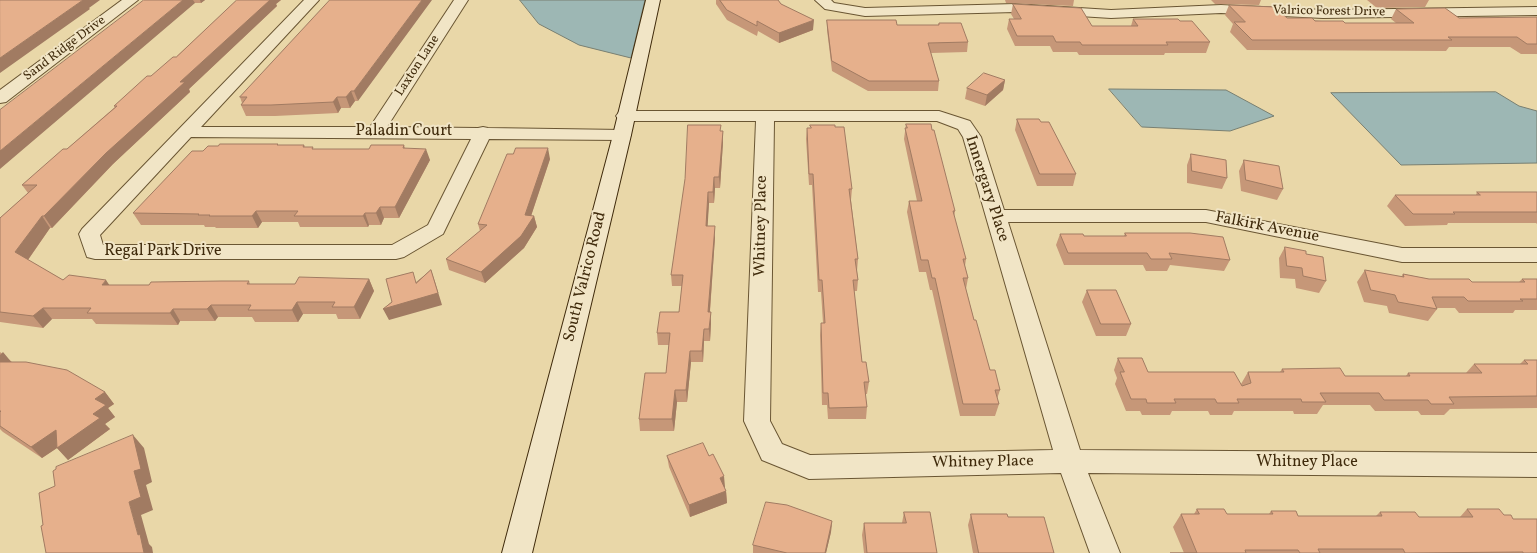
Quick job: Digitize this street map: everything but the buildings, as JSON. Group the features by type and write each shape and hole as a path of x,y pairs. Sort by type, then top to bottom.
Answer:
{"street":[{"name":"Sand Ridge Drive","path":"0,98 131,0"},
{"name":"Regal Park Drive","path":"312,0 89,234 95,252 396,252 436,229 483,132"},
{"name":"Laxton Lane","path":"375,132 460,0"},
{"name":"South Valrico Road","path":"517,553 624,125 653,0"},
{"name":"Valrico Forest Drive","path":"822,0 830,6 865,12 1015,8 1111,14 1221,9 1323,14 1537,11"},
{"name":"Valrico Forest Drive","path":"1456,0 1478,12"},
{"name":"Innergary Place","path":"624,125 764,116 939,116 964,125 972,137 1070,461 1105,553"},
{"name":"Whitney Place","path":"764,116 757,421 772,452 809,467 1070,461 1537,465"},
{"name":"Paladin Court","path":"187,132 483,132 624,125"},
{"name":"Falkirk Avenue","path":"996,216 1206,216 1402,255 1537,255"}],"water":[{"path":"520,0 645,0 631,58 579,45 539,24"},
{"path":"1109,89 1226,90 1274,116 1230,131 1142,127"},
{"path":"1496,92 1519,106 1537,111 1537,163 1401,165 1331,93"}]}
